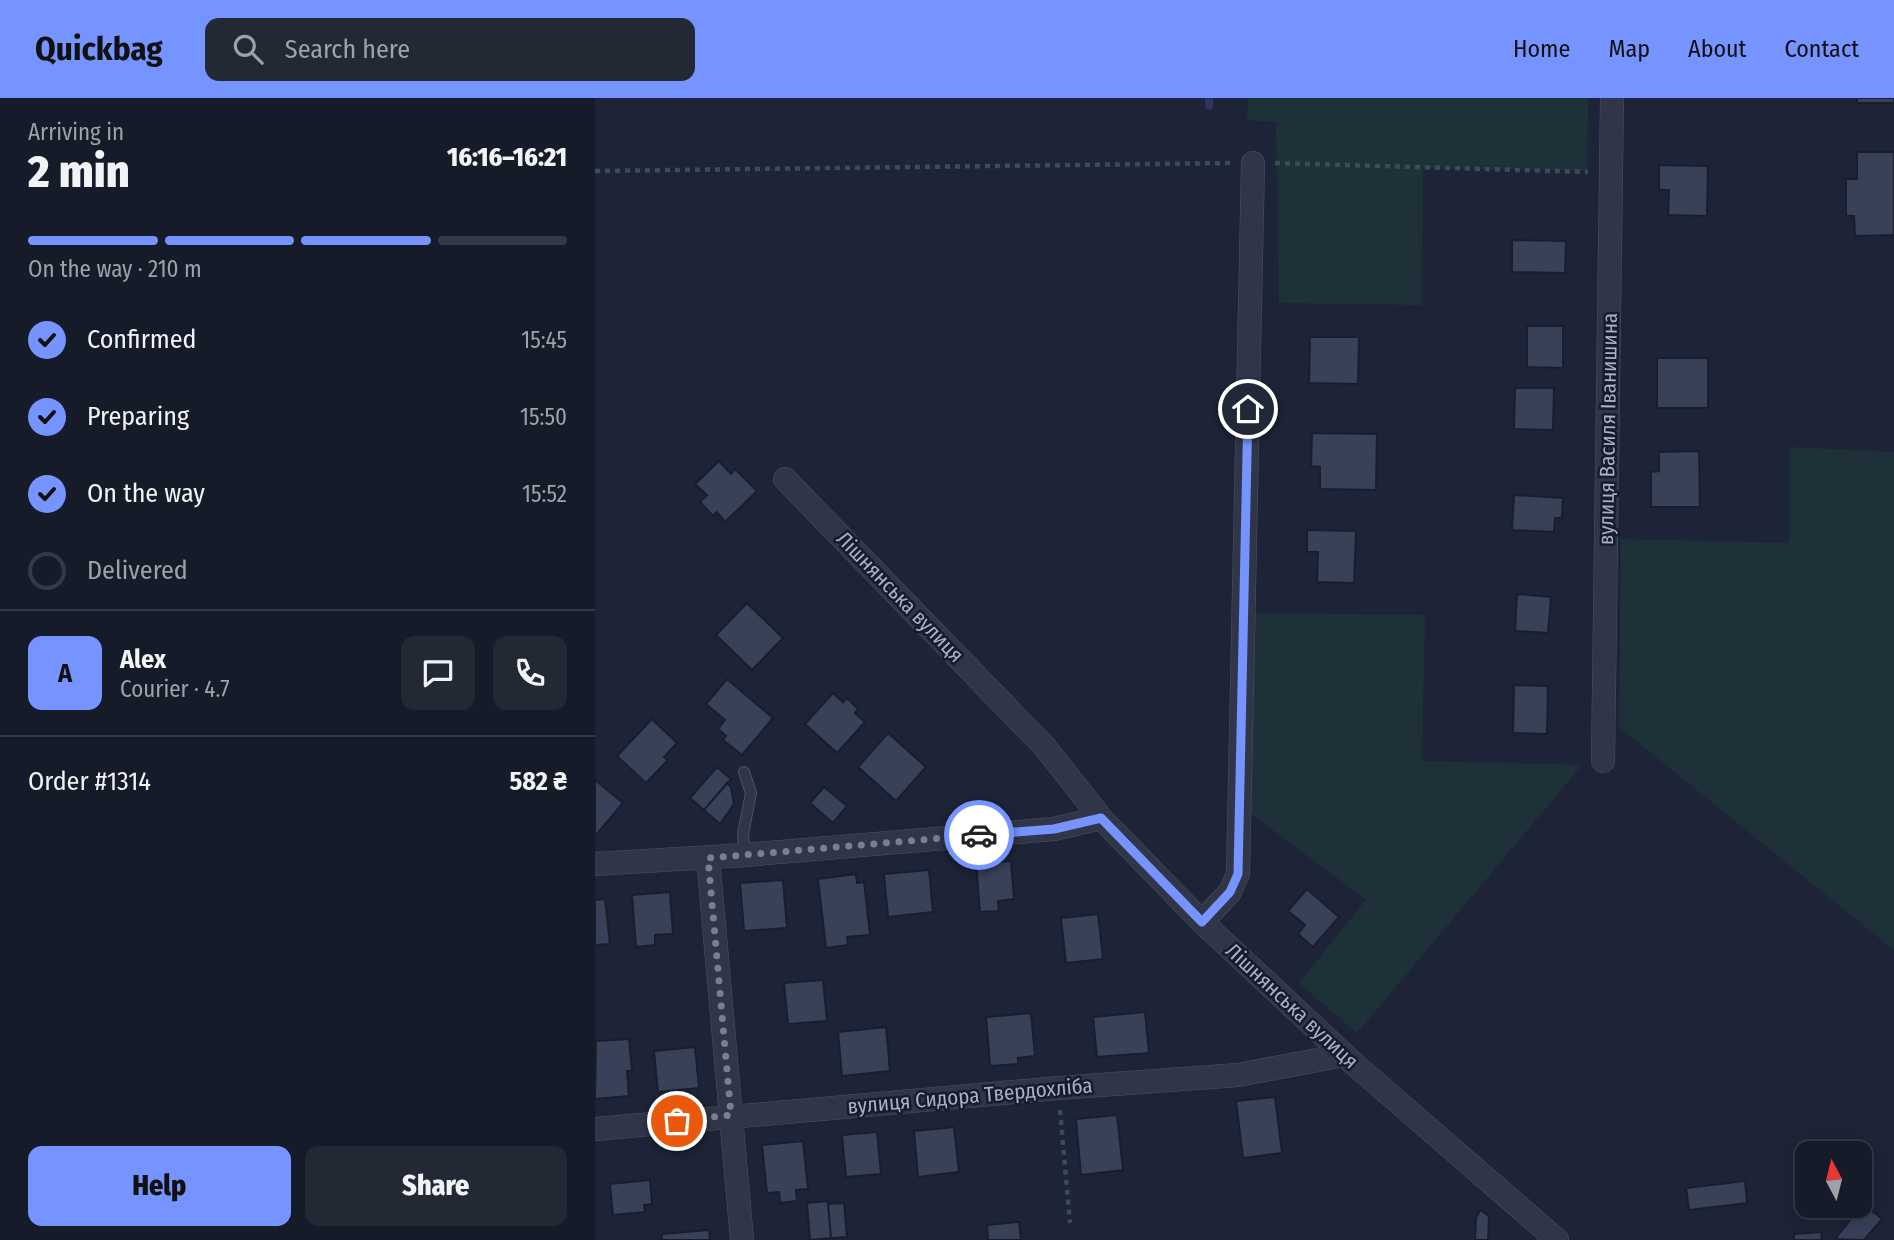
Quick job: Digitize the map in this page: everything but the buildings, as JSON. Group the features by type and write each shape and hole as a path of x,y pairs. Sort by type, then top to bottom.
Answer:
{"street":[{"name":"вулиця Василя Іванишина","path":"1603,761 1612,98"},
{"path":"1202,922 1230,892 1238,874 1253,163"},
{"name":"Лішнянська вулиця","path":"785,478 1044,746 1101,818 1202,922 1344,1055 1557,1240"},
{"path":"595,864 708,858 1054,829 1101,818"},
{"path":"708,858 742,1240"},
{"name":"вулиця Сидора Твердохліба","path":"595,1129 731,1115 1238,1075 1344,1055"}],"lane":[{"path":"744,772 751,793 745,824 745,855"}],"path":[{"path":"595,171 1253,163 1611,173"},
{"path":"1059,1088 1070,1223"}],"shaded area":[{"path":"1248,98 1588,98 1587,171 1423,168 1422,305 1279,303 1276,122 1247,120"},
{"path":"1789,447 1894,452 1894,950 1619,727 1621,539 1789,543"},
{"path":"1254,613 1425,615 1422,761 1582,765 1357,1033 1299,983 1366,900 1250,813"}],"waterway":[{"path":"1209,98 1209,106"}],"way so far":[{"path":"677,1121 731,1115 708,858 979,835"}],"route":[{"path":"979,835 1054,829 1101,818 1202,922 1230,892 1238,874 1248,409"}]}
